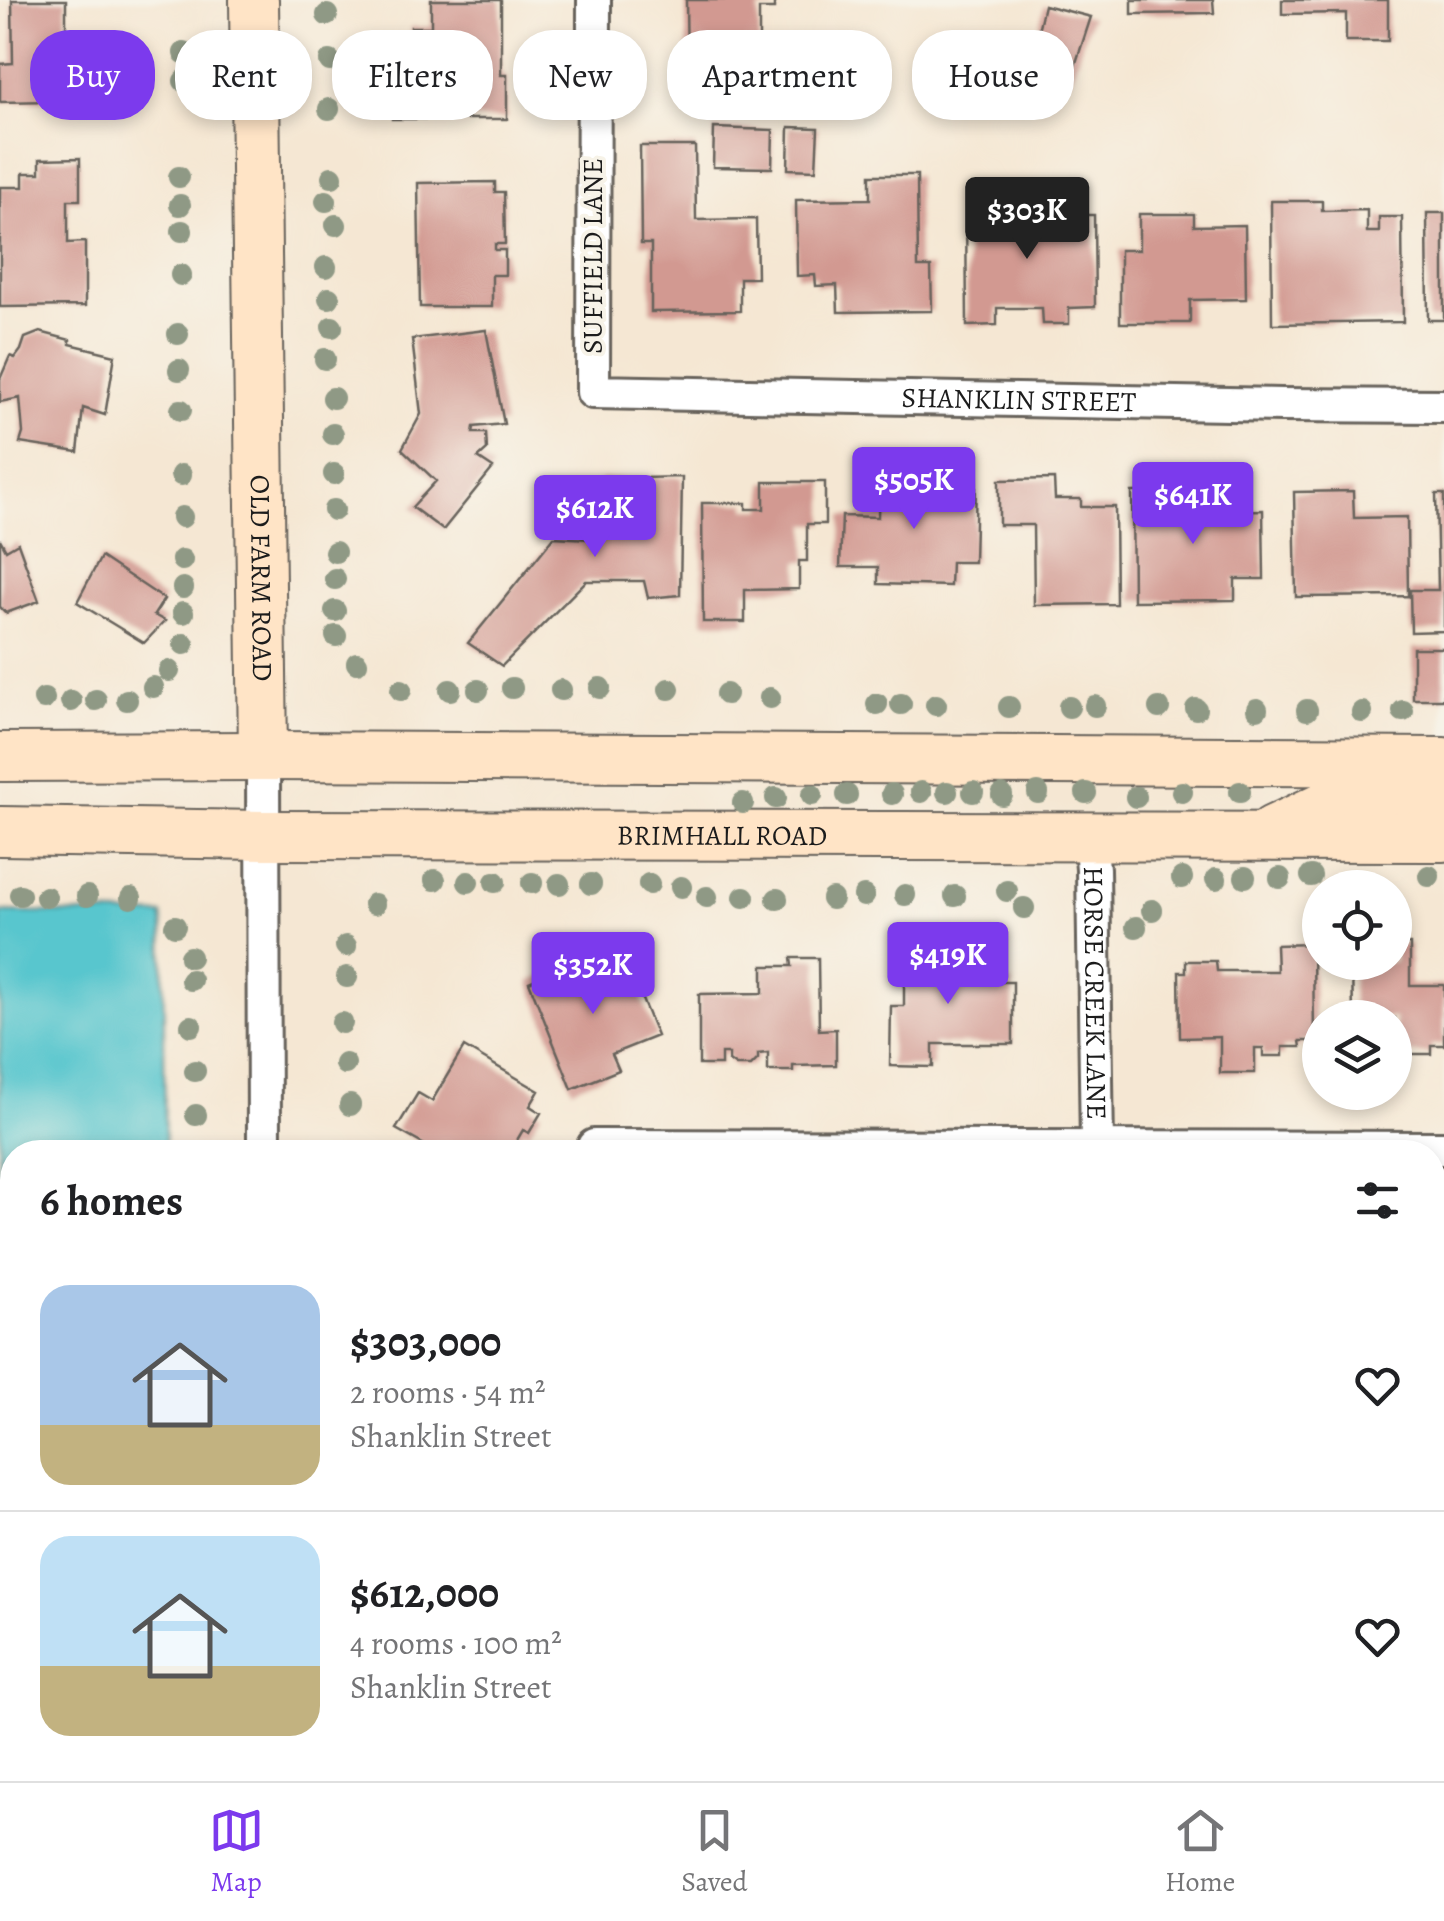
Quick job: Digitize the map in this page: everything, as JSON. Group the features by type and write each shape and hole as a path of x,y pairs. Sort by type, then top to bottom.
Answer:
{"street":[{"name":"OLD FARM ROAD","path":"254,0 264,1140"},
{"name":"SUFFIELD LANE","path":"593,392 594,0"},
{"name":"SHANKLIN STREET","path":"593,392 1444,406"},
{"path":"0,757 1444,762"},
{"path":"1261,836 1348,795 1444,796"},
{"name":"BRIMHALL ROAD","path":"0,831 263,835 1444,836"},
{"name":"HORSE CREEK LANE","path":"1090,835 1097,1140"}],"water":[{"path":"0,912 163,915 165,1140 0,1140"}],"building":[{"path":"12,0 66,0 66,30 30,30 30,101 0,102 0,64 13,63"},
{"path":"431,0 501,0 501,75 507,75 507,119 493,119 493,30 411,30 431,27"},
{"path":"686,0 774,0 774,9 759,9 759,30 686,30"},
{"path":"1132,0 1213,0 1214,13 1132,14"},
{"path":"1282,0 1388,0 1388,41 1346,41 1346,13 1282,14"},
{"path":"1044,5 1091,17 1074,69 1074,30 1038,30"},
{"path":"789,127 818,128 816,170 788,169"},
{"path":"714,128 773,130 772,168 713,167"},
{"path":"640,146 695,146 696,220 756,219 757,278 740,278 740,311 651,312 651,244 641,244"},
{"path":"80,158 80,200 68,200 68,243 85,242 85,306 0,307 0,187 23,187 23,173 40,173 40,159"},
{"path":"870,175 917,175 918,267 931,267 932,311 838,312 837,285 816,286 815,275 797,276 796,200 870,199"},
{"path":"495,182 495,192 504,192 505,244 495,244 495,250 505,250 505,275 492,275 492,307 420,307 418,183"},
{"path":"1271,201 1322,201 1322,211 1367,210 1367,232 1379,232 1379,217 1402,217 1403,322 1272,324"},
{"path":"1046,202 1046,224 1070,224 1070,215 1094,215 1095,307 1069,308 1069,324 1043,324 1042,308 997,308 997,325 967,326 966,204"},
{"path":"1427,213 1444,213 1444,320 1428,320"},
{"path":"1139,214 1194,214 1194,226 1245,225 1246,299 1190,300 1190,323 1120,323 1120,250 1139,250"},
{"path":"486,330 504,424 474,427 473,433 486,433 487,450 478,458 493,468 443,530 412,507 436,481 402,449 421,414 412,339"},
{"path":"40,332 115,355 105,415 83,408 78,452 20,443 20,398 0,402 0,379 10,356 15,358 25,338"},
{"path":"682,477 680,595 648,598 644,581 586,581 502,666 468,643 554,537 588,539 590,513 601,502 600,479"},
{"path":"879,479 976,482 974,562 951,562 950,586 878,584 878,567 840,567 842,516 878,517"},
{"path":"1054,479 1055,499 1081,499 1081,507 1115,507 1116,604 1034,605 1033,525 999,525 999,480"},
{"path":"764,482 825,482 825,524 807,524 807,561 799,561 799,589 745,590 745,622 703,622 702,503 746,503 746,509 764,509"},
{"path":"1197,491 1197,501 1229,500 1229,511 1263,510 1264,579 1235,579 1235,600 1133,601 1132,492"},
{"path":"1353,491 1354,518 1407,517 1408,596 1296,597 1294,492"},
{"path":"1436,494 1444,494 1444,631 1411,632 1410,590 1438,590"},
{"path":"0,539 6,550 18,543 39,601 6,613 0,607"},
{"path":"101,557 164,599 154,615 165,621 144,643 77,602"},
{"path":"1413,648 1444,648 1444,699 1413,699"},
{"path":"923,942 955,942 955,963 986,963 986,982 1013,982 1013,1044 933,1044 933,1067 890,1066 891,1006 904,1006 904,962 923,962"},
{"path":"1302,944 1302,980 1313,980 1314,1000 1302,1000 1301,1047 1283,1047 1283,1056 1263,1056 1263,1048 1255,1048 1255,1073 1220,1073 1220,1037 1180,1038 1179,972 1186,972 1186,961 1216,961 1217,971 1277,971 1276,945"},
{"path":"623,953 657,1036 612,1054 619,1070 572,1089 529,982 557,970 561,979"},
{"path":"791,958 818,958 819,1030 836,1029 836,1065 768,1071 768,1053 758,1054 751,1066 736,1066 729,1061 729,1054 721,1054 721,1065 699,1065 699,994 763,993 763,966 792,966"},
{"path":"1352,980 1410,980 1410,985 1444,985 1444,1045 1431,1045 1431,1054 1412,1054 1412,1000 1353,1000"},
{"path":"464,1047 539,1091 530,1106 541,1113 529,1133 523,1130 517,1140 416,1140 396,1129 418,1093 432,1101"}]}
